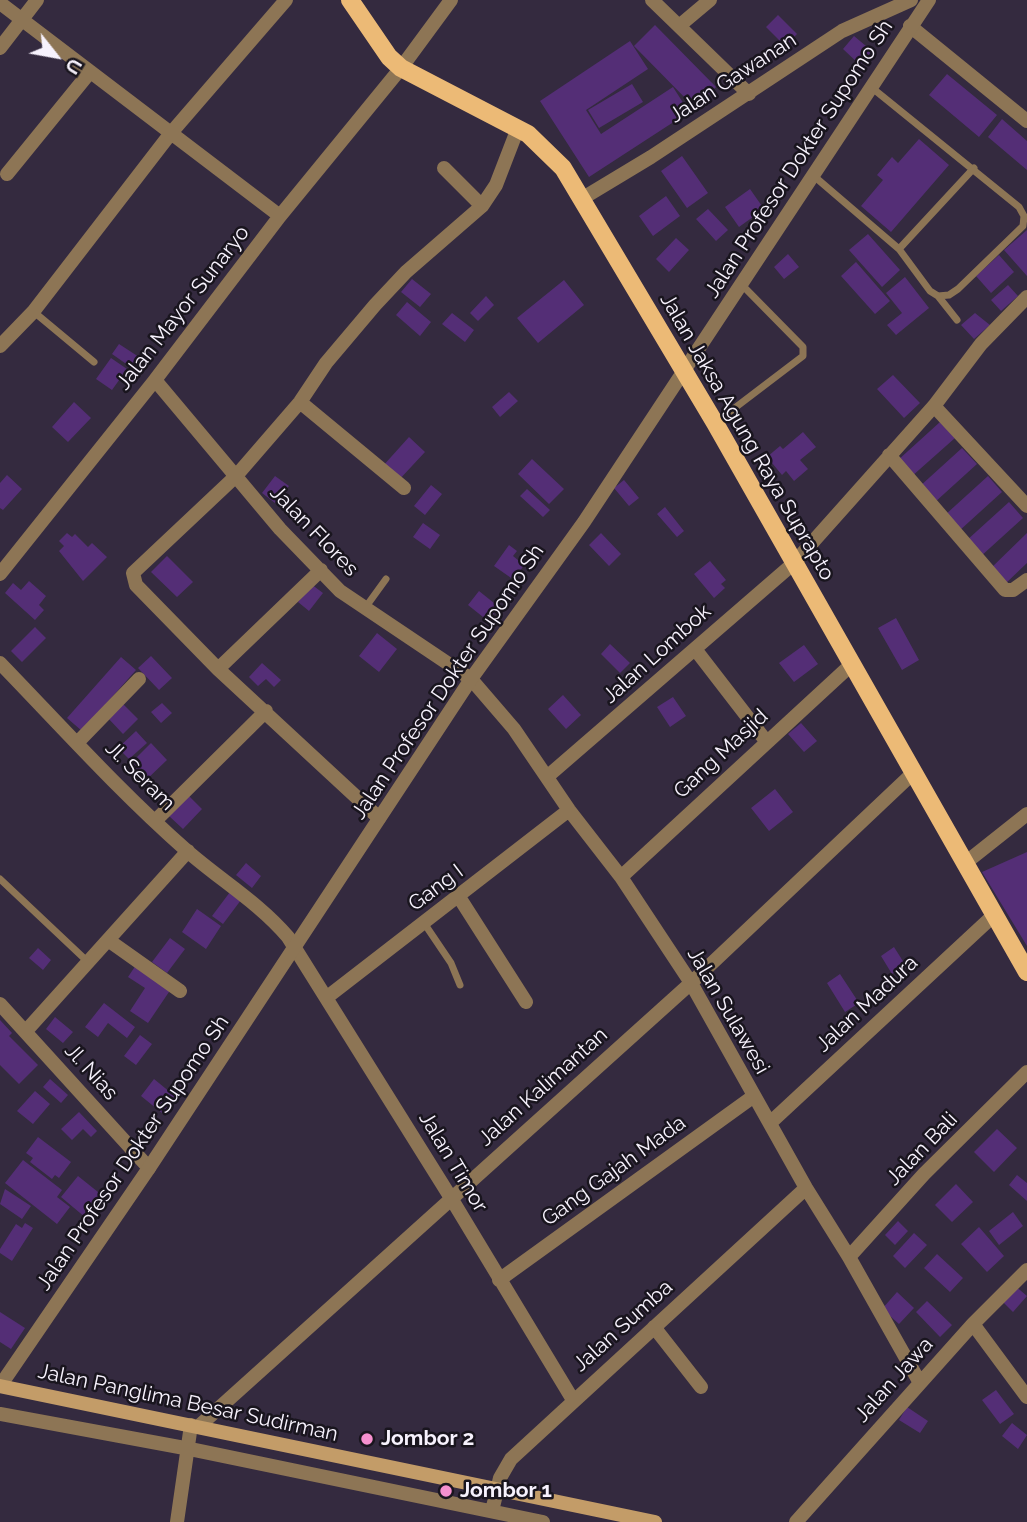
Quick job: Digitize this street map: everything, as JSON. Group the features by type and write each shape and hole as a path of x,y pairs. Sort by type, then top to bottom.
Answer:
{"main road":[{"name":"Jalan Jaksa Agung Raya Suprapto","path":"350,0 388,57 401,68 518,128 545,147 563,168 715,423 912,774 1027,972"},
{"name":"Jalan Panglima Besar Sudirman","path":"0,1386 498,1487 655,1522"}],"street":[{"path":"0,48 37,0"},
{"path":"0,346 33,312 171,133 286,0"},
{"name":"Jalan Mayor Sunaryo","path":"0,574 155,380 280,216 401,68 451,0"},
{"path":"652,0 749,94"},
{"path":"679,26 710,0"},
{"name":"Jalan Gawanan","path":"583,198 749,94 842,31 911,0"},
{"name":"Jalan Profesor Dokter Supomo Sh","path":"0,1386 149,1168 471,679 584,522 815,177 871,86 929,0"},
{"path":"0,3 280,216"},
{"path":"910,26 1027,121"},
{"path":"7,174 90,72"},
{"path":"379,818 218,669 136,585 132,577 136,568 236,476 300,402 326,363 375,304 482,206 496,185 518,128"},
{"path":"444,168 482,206"},
{"name":"Jalan Lombok","path":"548,776 794,563 934,406 981,344 1027,297"},
{"name":"Jalan Flores","path":"155,380 280,529 340,591 471,679"},
{"path":"300,402 404,488"},
{"path":"934,406 1027,506"},
{"path":"888,455 1005,590 1013,590 1027,580"},
{"path":"218,669 321,570"},
{"path":"695,649 766,740"},
{"name":"Jl. Seram","path":"0,663 155,821 188,851 265,911 295,948"},
{"name":"Gang Masjid","path":"621,877 766,740 852,664"},
{"name":"Jalan Sulawesi","path":"471,679 514,729 569,810 621,877 691,983 920,1383"},
{"path":"77,743 139,680"},
{"path":"155,821 266,712"},
{"name":"Jalan Kalimantan","path":"195,1426 691,983 912,774"},
{"name":"Gang I","path":"326,998 569,810"},
{"path":"964,864 1027,814"},
{"path":"26,1031 188,851"},
{"path":"459,897 526,1002"},
{"name":"Jalan Madura","path":"770,1123 993,916"},
{"path":"108,940 180,991"},
{"name":"Jalan Timor","path":"295,948 573,1400"},
{"name":"Jl. Nias","path":"0,1004 149,1168"},
{"name":"Jalan Bali","path":"849,1257 924,1174 1027,1072"},
{"name":"Gang Gajah Mada","path":"499,1280 754,1096"},
{"name":"Jalan Sumba","path":"492,1511 498,1487 511,1459 806,1188"},
{"name":"Jalan Jawa","path":"796,1522 973,1324 1027,1270"},
{"path":"973,1324 1027,1397"},
{"path":"654,1327 701,1387"},
{"path":"0,1415 190,1449 543,1522"},
{"path":"177,1522 195,1426"}],"lane":[{"path":"871,86 974,168 1019,207 1024,216 1023,226 958,289 949,295 938,296"},
{"path":"898,249 974,168"},
{"path":"815,177 898,249 957,320"},
{"path":"715,423 803,356 803,347 742,285"},
{"path":"33,312 94,362"},
{"path":"365,608 386,579"},
{"path":"0,879 88,962"},
{"path":"424,923 451,963 460,985"}],"building":[{"path":"778,15 797,34 785,46 766,27"},
{"path":"655,25 716,87 695,108 634,46"},
{"path":"854,36 872,51 860,65 843,49"},
{"path":"630,41 648,69 586,110 601,134 673,87 689,112 589,177 540,101"},
{"path":"947,74 997,115 979,137 929,95"},
{"path":"632,84 643,102 599,128 588,110"},
{"path":"1002,119 1027,141 1027,170 988,137"},
{"path":"919,139 949,165 891,232 861,206 883,180 877,175 892,157 898,163"},
{"path":"682,156 708,193 687,208 661,171"},
{"path":"750,189 764,209 739,227 725,207"},
{"path":"666,196 680,216 653,236 639,216"},
{"path":"708,209 728,230 716,241 696,219"},
{"path":"1027,230 1027,276 1004,250"},
{"path":"868,234 900,270 882,287 849,250"},
{"path":"676,238 689,250 669,272 656,259"},
{"path":"788,254 799,267 784,279 774,267"},
{"path":"999,255 1014,272 991,293 976,276"},
{"path":"856,262 890,301 875,314 841,276"},
{"path":"905,277 929,308 896,335 887,325 902,313 886,293"},
{"path":"412,279 431,294 420,307 401,292"},
{"path":"564,280 584,305 538,343 517,318"},
{"path":"1008,285 1018,296 1001,311 991,300"},
{"path":"486,296 494,305 478,321 470,313"},
{"path":"407,302 431,322 420,336 396,315"},
{"path":"452,313 474,330 465,342 442,324"},
{"path":"975,313 990,325 974,339 961,325"},
{"path":"119,344 139,357 132,368 112,354"},
{"path":"111,358 127,369 112,390 96,379"},
{"path":"893,375 920,403 904,418 877,389"},
{"path":"509,392 518,401 500,417 492,407"},
{"path":"74,402 91,418 68,442 52,427"},
{"path":"940,422 955,438 911,477 897,461"},
{"path":"803,432 816,447 800,460 808,469 794,481 786,471 782,475 767,457 780,446 783,449"},
{"path":"409,437 425,452 398,481 382,467"},
{"path":"962,448 977,464 934,503 919,487"},
{"path":"532,459 564,489 549,504 518,474"},
{"path":"7,475 22,489 3,510 0,508 0,483"},
{"path":"275,476 289,486 275,503 262,493"},
{"path":"988,476 1002,492 959,531 945,515"},
{"path":"624,480 639,498 629,506 614,488"},
{"path":"431,485 442,494 425,515 414,506"},
{"path":"527,489 550,510 543,517 520,496"},
{"path":"1009,502 1023,518 980,557 966,541"},
{"path":"665,507 684,531 677,537 657,514"},
{"path":"423,523 440,535 430,549 413,537"},
{"path":"67,533 72,537 75,534 88,547 92,543 107,557 83,581 59,551 64,546 59,541"},
{"path":"601,533 621,554 609,566 589,545"},
{"path":"1027,533 1027,563 1004,585 989,570"},
{"path":"509,545 517,551 513,556 524,565 514,580 494,566"},
{"path":"167,556 193,582 177,597 151,572"},
{"path":"710,561 726,580 721,584 725,588 714,598 694,574"},
{"path":"29,581 46,596 39,605 44,610 35,620 5,593 13,583 21,590"},
{"path":"311,584 323,593 309,611 298,602"},
{"path":"479,591 499,607 488,621 468,605"},
{"path":"896,618 919,660 902,670 878,628"},
{"path":"35,627 46,638 22,662 11,651"},
{"path":"377,633 397,649 379,672 359,656"},
{"path":"610,644 630,663 620,673 601,654"},
{"path":"804,645 818,664 794,682 779,663"},
{"path":"151,656 172,678 159,690 138,668"},
{"path":"121,657 136,670 82,731 67,718"},
{"path":"262,663 281,680 274,687 266,679 258,686 249,677"},
{"path":"563,695 581,715 566,729 548,709"},
{"path":"673,697 686,716 670,727 657,707"},
{"path":"122,703 138,719 123,734 107,717"},
{"path":"162,703 172,713 161,723 151,712"},
{"path":"801,723 817,741 804,752 788,734"},
{"path":"136,731 147,743 129,759 118,748"},
{"path":"151,743 167,760 145,781 129,765"},
{"path":"775,789 793,812 769,831 751,808"},
{"path":"189,796 202,809 183,829 169,816"},
{"path":"1027,852 1027,946 982,872"},
{"path":"246,863 261,876 252,888 236,875"},
{"path":"230,892 241,900 223,924 212,916"},
{"path":"197,909 221,926 206,949 182,932"},
{"path":"170,938 185,949 167,973 152,962"},
{"path":"894,947 906,966 892,974 881,956"},
{"path":"38,948 51,960 43,970 29,958"},
{"path":"136,965 171,989 148,1023 130,1011 145,988 128,977"},
{"path":"840,974 859,1003 845,1012 827,983"},
{"path":"104,1003 135,1027 127,1038 108,1023 98,1037 85,1027"},
{"path":"55,1017 73,1032 63,1043 46,1029"},
{"path":"0,1020 12,1033 9,1036 38,1065 19,1084 0,1065"},
{"path":"140,1035 152,1044 136,1065 124,1056"},
{"path":"50,1079 68,1095 61,1103 43,1087"},
{"path":"154,1079 176,1097 162,1113 141,1096"},
{"path":"35,1091 50,1104 33,1124 17,1111"},
{"path":"79,1112 97,1131 91,1137 83,1129 72,1140 61,1129"},
{"path":"997,1129 1017,1148 994,1172 974,1152"},
{"path":"38,1137 71,1162 59,1178 55,1175 52,1179 30,1162 33,1158 26,1153"},
{"path":"23,1160 62,1190 57,1197 70,1207 57,1224 5,1183"},
{"path":"1017,1175 1027,1183 1027,1201 1009,1185"},
{"path":"78,1176 103,1196 86,1218 61,1197"},
{"path":"956,1184 973,1202 952,1222 935,1205"},
{"path":"5,1189 31,1206 22,1219 0,1204"},
{"path":"1013,1212 1023,1226 999,1245 989,1231"},
{"path":"898,1221 908,1231 895,1245 885,1235"},
{"path":"25,1223 33,1228 12,1261 0,1253 0,1249 16,1224 22,1228"},
{"path":"979,1227 1004,1256 987,1272 961,1244"},
{"path":"914,1233 927,1245 905,1268 893,1256"},
{"path":"937,1254 963,1278 950,1292 924,1268"},
{"path":"1014,1285 1027,1296 1013,1312 1001,1300"},
{"path":"897,1292 914,1308 899,1324 882,1309"},
{"path":"927,1301 952,1325 940,1337 916,1312"},
{"path":"0,1312 25,1328 11,1349 0,1342"},
{"path":"996,1390 1014,1414 1000,1424 982,1400"},
{"path":"907,1407 928,1421 920,1433 899,1420"},
{"path":"1012,1423 1027,1435 1018,1449 1002,1436"}],"place":[{"name":"Jombor 2","path":"367,1439"},
{"name":"Jombor 1","path":"446,1491"}]}
